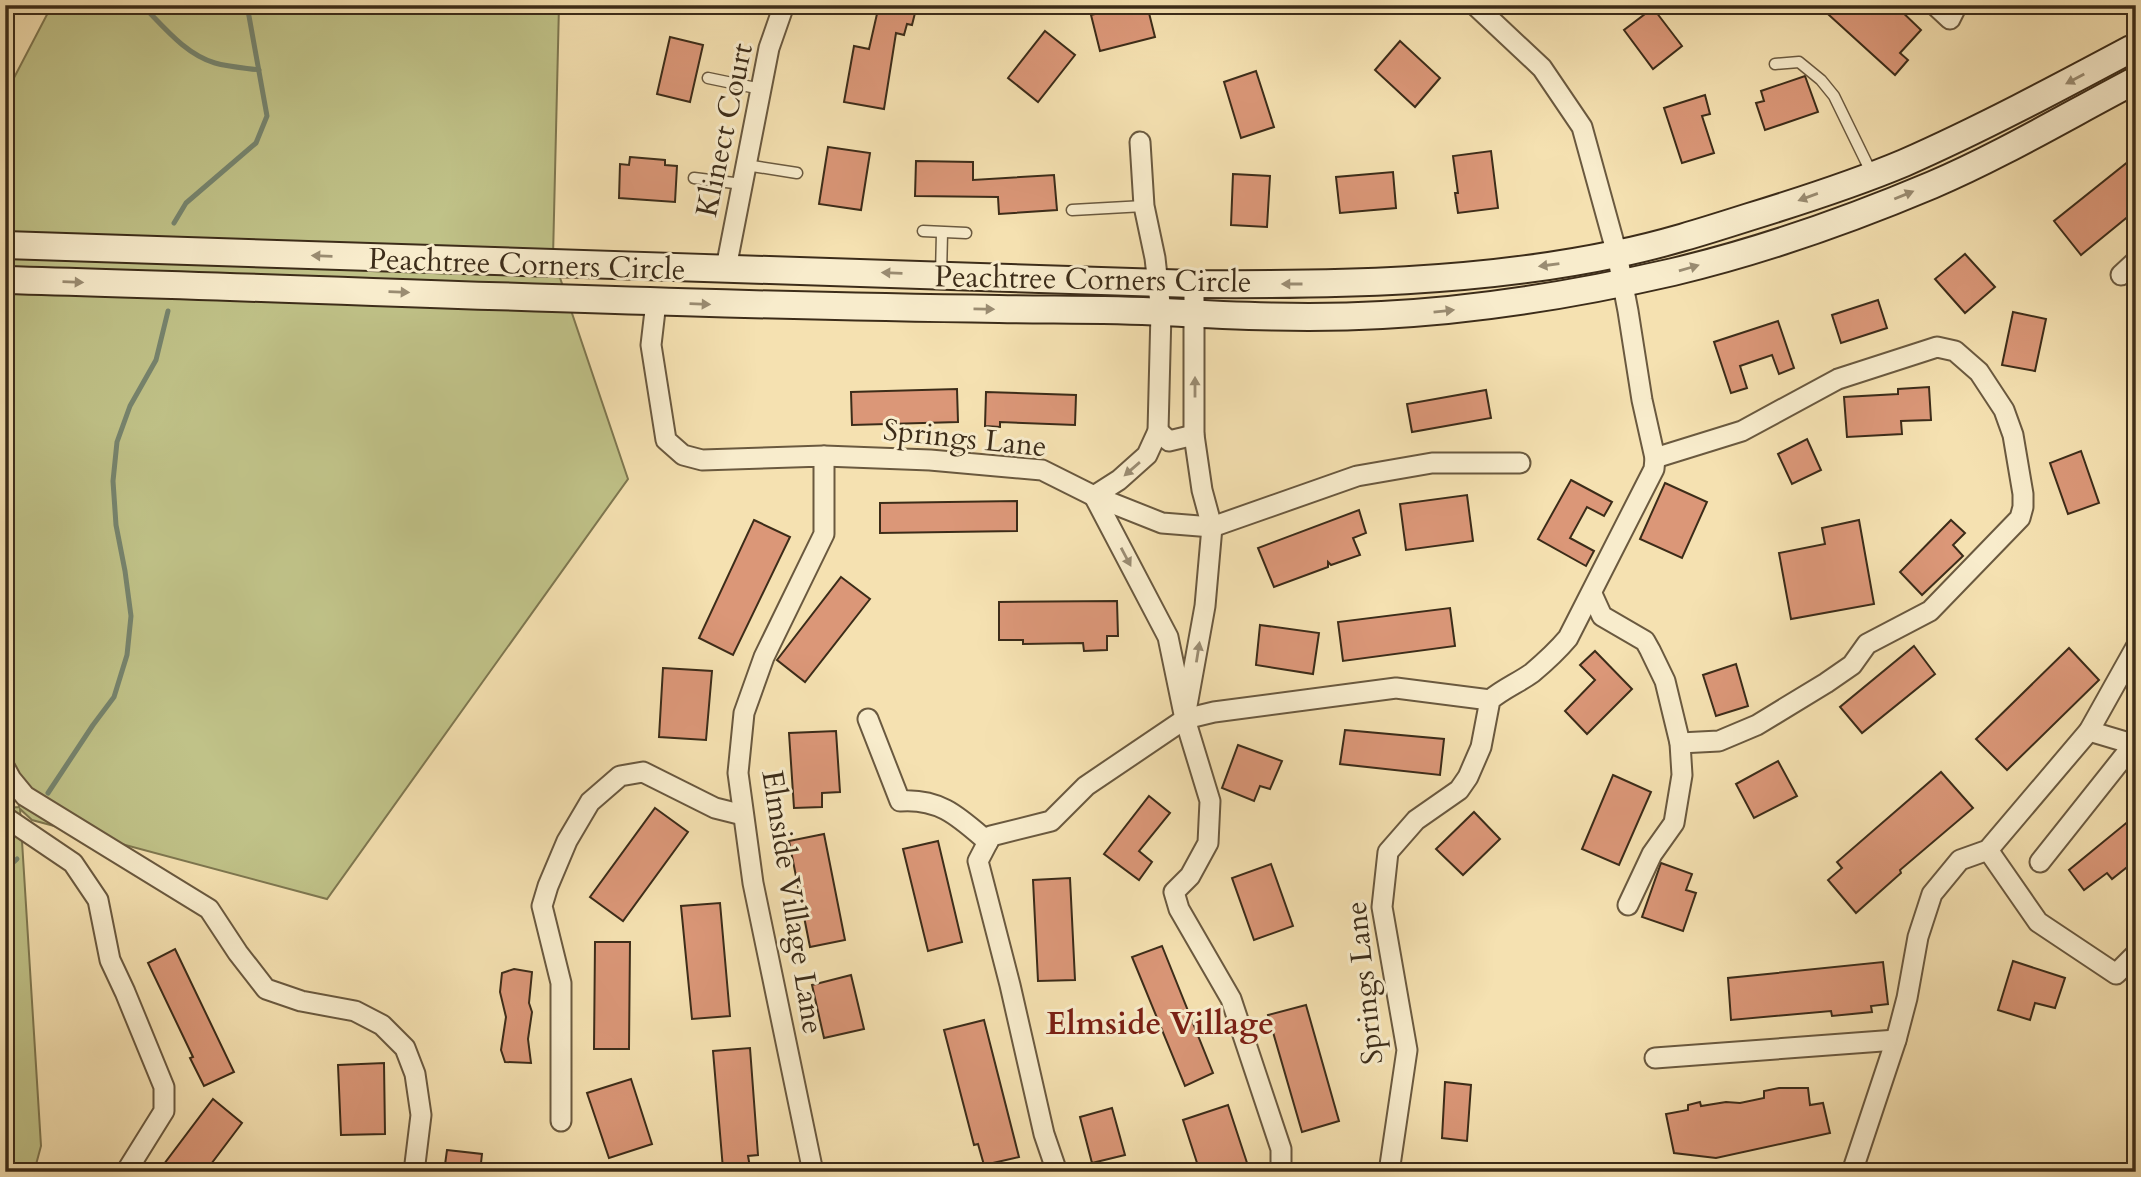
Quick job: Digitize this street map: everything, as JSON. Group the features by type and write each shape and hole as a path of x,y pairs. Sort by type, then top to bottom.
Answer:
{"street":[{"name":"Klinect Court","path":"726,268 769,48 784,5"},
{"path":"1057,1172 1044,1134 978,861 991,836 1051,821 1086,786 1185,719 1213,712 1395,688 1490,700 1508,685 1529,675 1568,638 1654,468 1655,458 1644,412 1617,254 1582,127 1542,68 1475,5"},
{"path":"1935,5 1950,19 1957,5"},
{"name":"Peachtree Corners Circle","path":"5,245 1194,284 1361,284 1493,272 1617,254 1716,227 1872,175 2014,111 2131,49 2136,49"},
{"name":"Peachtree Corners Circle","path":"5,280 656,302 1350,316 1438,312 1531,300 1622,283 1680,270 1806,233 1936,183 2136,80"},
{"path":"1140,142 1144,206 1155,258 1161,312 1158,431 1147,455 1119,480 1094,496 1168,638 1185,719 1210,802 1208,843 1189,876 1174,892 1179,909 1231,999 1281,1149 1281,1172"},
{"path":"2122,275 2136,261"},
{"path":"1185,719 1205,607 1212,527 1202,490 1194,435 1194,284"},
{"path":"656,302 651,345 666,440 683,455 702,460 824,456"},
{"path":"1655,458 1742,431 1839,379 1937,347 1955,351 1979,372 2004,410 2013,435 2023,494 2020,518 1930,611 1877,637 1867,644 1852,665 1757,725 1719,741 1680,743"},
{"path":"1158,431 1169,441 1194,435"},
{"name":"Springs Lane","path":"824,456 930,460 1042,470 1094,496 1162,523 1212,527 1357,476 1432,463 1520,463"},
{"name":"Elmside Village Lane","path":"813,1172 753,883 738,773 744,713 764,657 824,534 824,456"},
{"path":"1592,593 1602,616 1645,641 1665,681 1680,743 1682,775 1674,823 1652,854 1628,905"},
{"path":"1852,1172 1896,1040 1918,937 1932,894 1960,860 1988,850 2089,731 2136,647"},
{"name":"Springs Lane","path":"1389,1172 1407,1050 1382,907 1388,852 1416,820 1459,790 1468,777 1481,747 1490,700"},
{"path":"868,719 900,801 918,800 944,807 988,842"},
{"path":"2040,862 2134,745 2089,731"},
{"path":"561,1121 561,983 542,906 567,841 590,802 620,776 643,772 715,808 743,815"},
{"path":"7,777 25,796 44,809 209,909 266,989 301,1001 355,1011 382,1025 405,1048 415,1074 421,1115 414,1172"},
{"path":"5,817 73,863 98,900 110,960 164,1087 164,1111 126,1172"},
{"path":"1988,850 2038,922 2116,975 2136,954"},
{"path":"1655,1058 1896,1040"}],"lane":[{"path":"1775,64 1799,62 1821,80 1834,96 1872,175"},
{"path":"708,78 761,89"},
{"path":"694,178 797,173"},
{"path":"1072,210 1144,206"},
{"path":"923,231 965,233"},
{"path":"941,275 942,233"}],"green space":[{"path":"52,5 559,5 553,257 628,479 327,899 32,820 20,809 41,1146 34,1172 5,1172 5,808 19,807 5,683 5,95"}],"building":[{"path":"879,5 917,5 912,25 907,24 904,35 896,33 884,109 844,102 854,46 869,49"},
{"path":"1130,5 1147,5 1155,37 1100,51 1091,15"},
{"path":"1818,5 1848,5 1855,11 1861,5 1895,5 1921,30 1900,53 1908,60 1895,75"},
{"path":"1653,8 1682,46 1653,69 1624,30"},
{"path":"1045,31 1075,55 1038,102 1008,78"},
{"path":"670,37 703,45 690,102 657,94"},
{"path":"1400,41 1440,78 1415,107 1375,70"},
{"path":"1256,71 1274,127 1241,138 1224,82"},
{"path":"1805,76 1818,112 1765,130 1756,103 1764,101 1761,91"},
{"path":"1705,95 1710,114 1702,116 1714,153 1682,163 1664,108"},
{"path":"828,147 870,153 861,210 819,204"},
{"path":"1491,151 1498,208 1458,213 1453,156"},
{"path":"630,157 665,160 665,165 677,166 675,202 619,198 620,164 629,165"},
{"path":"916,161 973,162 973,180 1054,175 1057,210 999,214 998,197 915,196"},
{"path":"2129,161 2136,170 2136,210 2081,255 2054,221"},
{"path":"1393,172 1396,208 1340,213 1336,177"},
{"path":"1233,174 1270,176 1267,227 1231,225"},
{"path":"1965,254 1995,287 1965,313 1935,279"},
{"path":"1878,300 1887,328 1841,343 1832,315"},
{"path":"2013,312 2046,319 2035,371 2002,365"},
{"path":"1778,321 1794,368 1779,374 1772,355 1740,366 1747,388 1731,393 1714,342"},
{"path":"1929,387 1931,420 1901,421 1902,434 1847,437 1844,397 1898,394 1898,389"},
{"path":"957,389 958,422 852,425 851,392"},
{"path":"1486,390 1491,418 1412,432 1407,404"},
{"path":"986,392 1076,395 1075,425 1000,422 1000,427 985,426"},
{"path":"1807,439 1821,470 1792,484 1778,454"},
{"path":"2081,451 2099,503 2068,514 2050,463"},
{"path":"1571,480 1612,502 1604,516 1587,507 1570,538 1594,551 1586,566 1538,539"},
{"path":"1665,483 1707,502 1682,558 1640,539"},
{"path":"1467,495 1473,541 1406,550 1400,504"},
{"path":"1017,501 1017,531 880,533 880,503"},
{"path":"1359,510 1366,533 1353,538 1360,555 1331,565 1328,562 1328,567 1274,587 1258,548"},
{"path":"754,520 790,537 733,655 699,638"},
{"path":"1859,520 1874,604 1791,619 1779,553 1825,544 1822,528"},
{"path":"1951,520 1965,533 1953,545 1963,556 1922,595 1900,572"},
{"path":"841,577 870,599 805,682 777,660"},
{"path":"1117,601 1118,636 1107,636 1107,650 1084,651 1083,643 1023,644 1023,640 999,640 999,602"},
{"path":"1450,608 1455,646 1343,661 1338,622"},
{"path":"1260,625 1319,633 1313,674 1256,665"},
{"path":"1914,646 1935,674 1862,733 1840,707"},
{"path":"2069,648 2099,680 2007,770 1976,739"},
{"path":"1595,651 1632,689 1587,734 1565,711 1595,680 1580,665"},
{"path":"1736,664 1748,706 1716,716 1703,675"},
{"path":"663,668 712,671 706,740 659,737"},
{"path":"1345,730 1444,739 1440,775 1340,764"},
{"path":"836,731 840,792 822,793 822,807 794,808 789,733"},
{"path":"1238,745 1282,761 1270,789 1260,786 1254,801 1222,788"},
{"path":"1778,761 1797,796 1754,818 1736,784"},
{"path":"1941,772 1973,808 1900,870 1901,873 1856,913 1828,880 1842,868 1837,862"},
{"path":"1613,775 1651,792 1619,865 1582,849"},
{"path":"1149,796 1170,813 1139,851 1152,862 1139,880 1104,854"},
{"path":"655,808 688,832 623,921 590,897"},
{"path":"1474,812 1500,839 1463,875 1436,849"},
{"path":"2136,815 2136,860 2112,879 2107,873 2084,890 2069,870"},
{"path":"824,834 845,940 810,947 789,841"},
{"path":"938,841 962,942 928,951 903,849"},
{"path":"1661,863 1692,874 1686,890 1696,893 1683,931 1642,917"},
{"path":"1271,864 1293,926 1254,940 1232,878"},
{"path":"1070,878 1075,980 1038,981 1033,880"},
{"path":"720,903 730,1016 692,1019 681,906"},
{"path":"595,942 630,942 629,1049 594,1049"},
{"path":"1162,946 1213,1073 1185,1086 1132,957"},
{"path":"175,949 234,1072 204,1086 148,963"},
{"path":"2013,961 2065,978 2055,1008 2035,1003 2030,1020 1998,1010"},
{"path":"1883,962 1888,1004 1871,1006 1872,1012 1832,1016 1831,1011 1731,1020 1728,978"},
{"path":"514,969 532,972 529,1003 532,1012 528,1039 531,1063 505,1062 501,1050 506,1017 500,992 502,973"},
{"path":"851,975 864,1029 824,1038 812,985"},
{"path":"1306,1005 1339,1121 1302,1132 1268,1015"},
{"path":"984,1020 1019,1157 984,1165 978,1144 974,1145 944,1030"},
{"path":"750,1048 758,1155 748,1156 750,1167 723,1169 713,1051"},
{"path":"384,1063 385,1134 341,1135 338,1065"},
{"path":"631,1079 652,1144 609,1158 587,1093"},
{"path":"1445,1082 1471,1085 1467,1141 1442,1138"},
{"path":"1808,1088 1810,1105 1823,1103 1830,1133 1716,1158 1674,1153 1666,1114 1688,1110 1688,1105 1700,1102 1701,1106 1764,1098 1764,1091"},
{"path":"213,1099 242,1123 205,1172 158,1172"},
{"path":"1228,1105 1250,1172 1200,1172 1183,1120"},
{"path":"1112,1108 1125,1155 1092,1163 1080,1117"},
{"path":"447,1150 482,1154 480,1172 444,1172"}],"waterway":[{"path":"142,5 176,39 204,59 259,70"},
{"path":"174,223 186,203 256,143 267,116 247,5"},
{"path":"48,793 114,697 127,655 131,616 116,525 113,481 117,442 130,406 156,360 168,311"},
{"path":"5,870 17,859"}],"district":[{"name":"Elmside Village","path":"1160,1023"}]}
